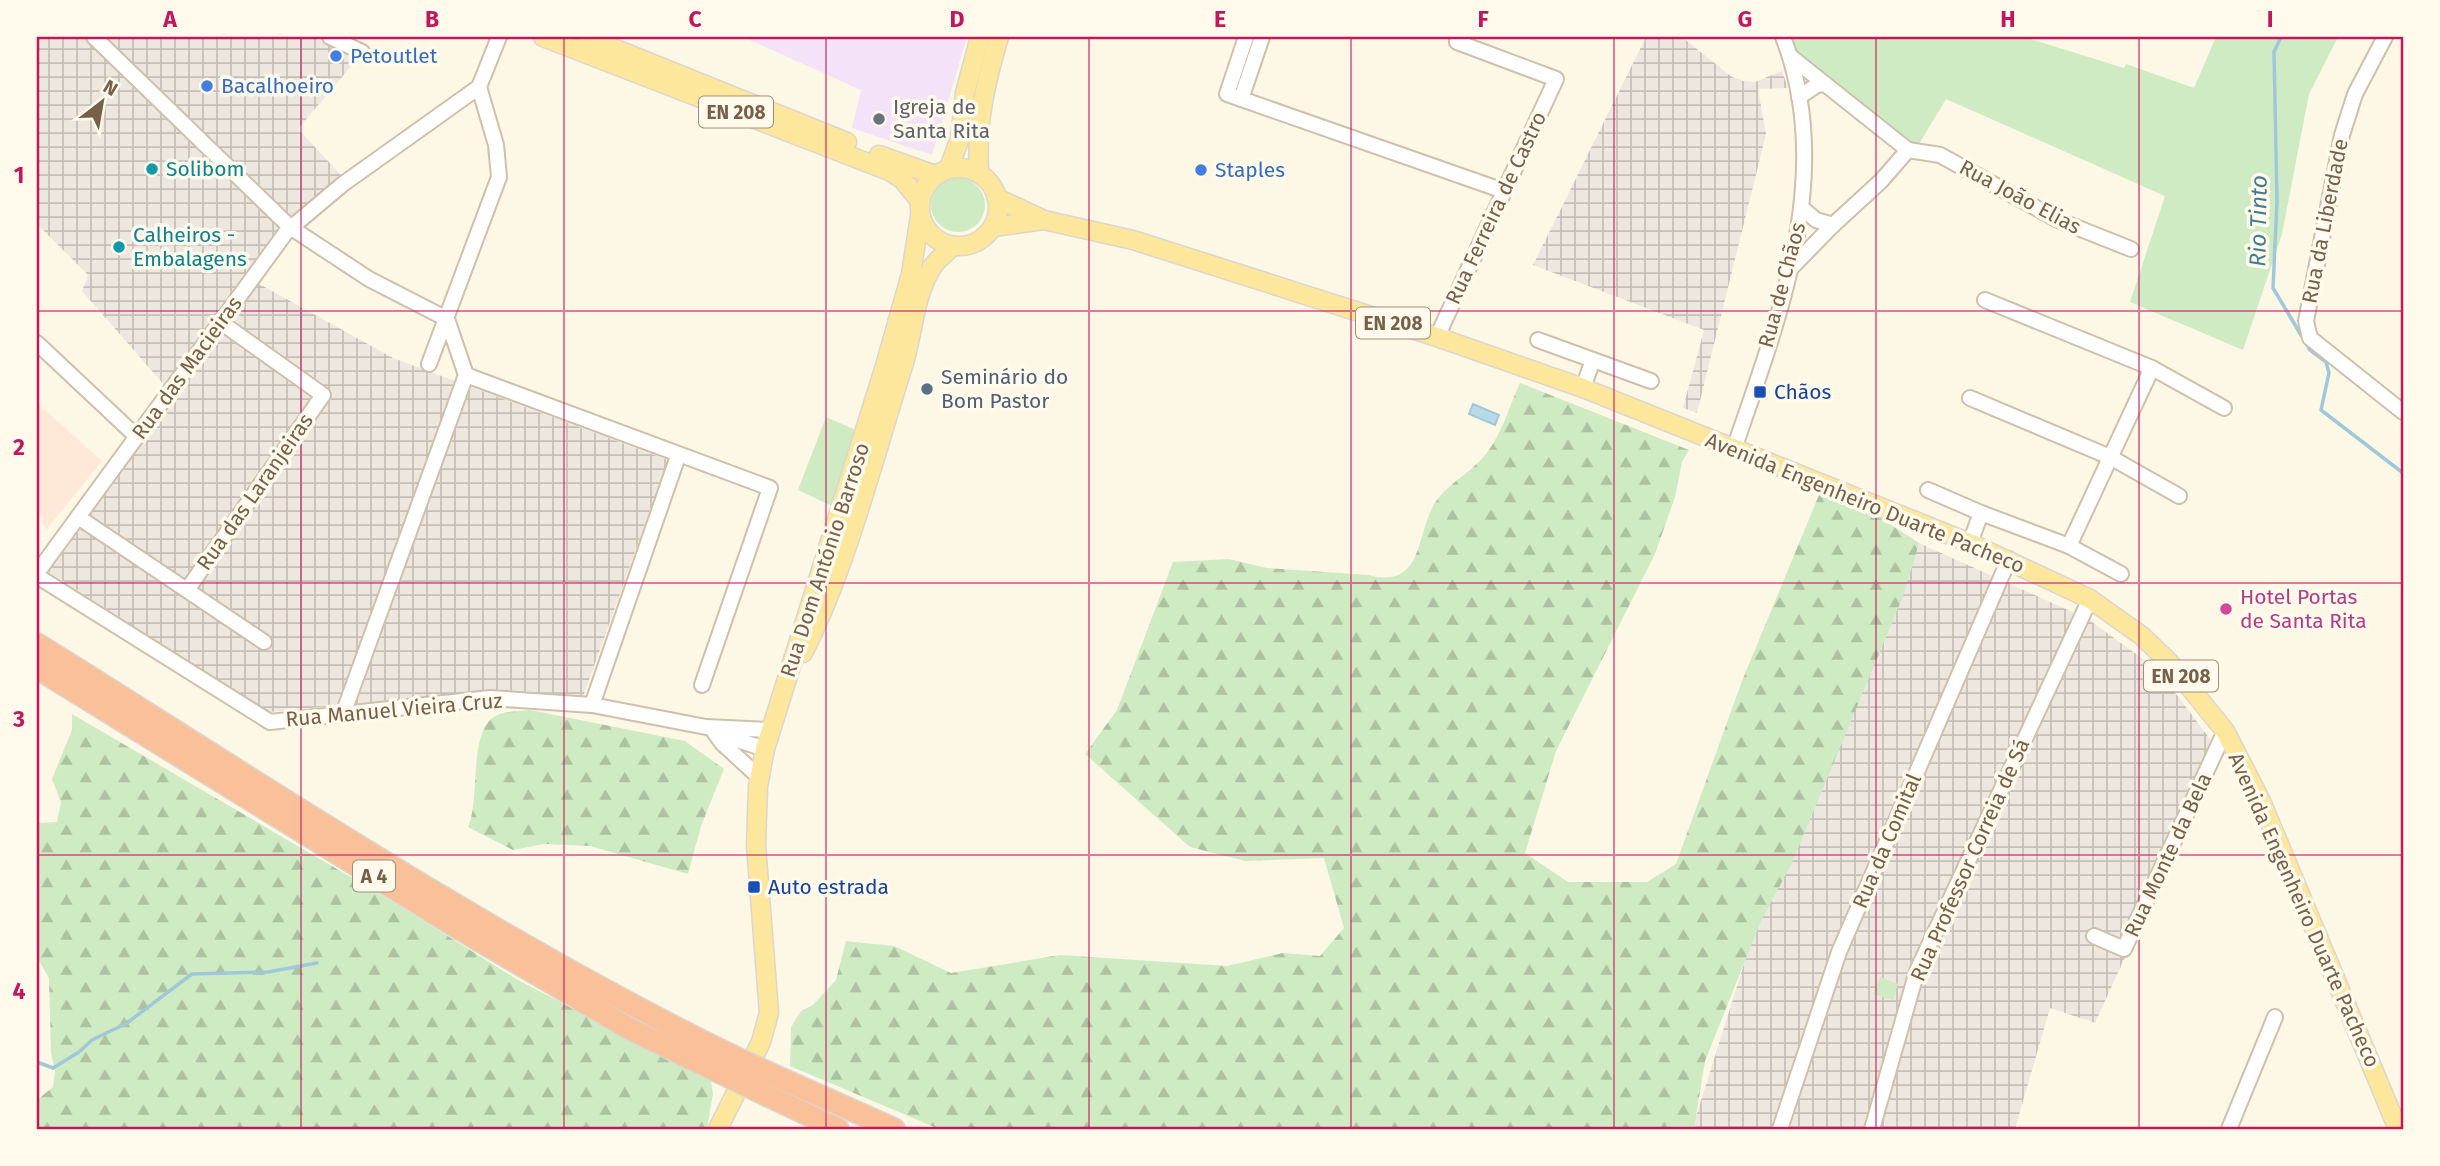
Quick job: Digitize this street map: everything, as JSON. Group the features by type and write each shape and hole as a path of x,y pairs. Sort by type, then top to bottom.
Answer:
{"highway":[{"name":"A 4","path":"37,644 473,914 724,1063"},
{"name":"A 4","path":"37,668 463,931 630,1029 724,1063 766,1083 894,1129"},
{"name":"A 4","path":"766,1083 838,1129"}],"main road":[{"name":"EN 208","path":"543,37 889,171 902,178 920,209 927,230 938,241 953,246 968,245 982,239 993,227"},
{"name":"EN 208","path":"586,37 942,172 965,168 979,173 991,183 997,198"},
{"path":"920,209 925,186 942,172 960,138 965,93 980,37"},
{"path":"979,173 977,139 981,100 999,37"},
{"path":"993,227 998,213 997,198"},
{"name":"Avenida Engenheiro Duarte Pacheco","path":"997,198 1044,220 1133,240 1437,337 1583,388 2009,559 2090,599 2142,636 2170,663 2225,731 2261,801 2398,1129"},
{"name":"Rua Dom António Barroso","path":"785,687 814,584 850,487 886,366 911,274 920,209"},
{"name":"Avenida Engenheiro Duarte Pacheco","path":"993,227 1044,220"},
{"name":"Rua Dom António Barroso","path":"785,687 815,629 851,527 909,346 924,282 932,267 953,246"},
{"path":"718,1129 761,1042 769,1013 756,845 760,777 765,748 785,687"}],"street":[{"path":"94,37 290,228 369,279 447,319 466,375 343,714"},
{"path":"330,37 362,52"},
{"path":"429,364 499,177 496,145 479,88 499,37"},
{"path":"1246,37 1227,94 1504,191"},
{"path":"1241,99 1262,37"},
{"name":"Rua de Chãos","path":"1734,449 1792,267 1802,208 1805,170 1800,97 1783,37"},
{"name":"Rua da Liberdade","path":"2385,37 2355,94 2342,135 2305,321 2310,338 2403,409"},
{"name":"Rua Ferreira de Castro","path":"1437,337 1556,79 1457,42"},
{"path":"1790,56 1908,150 1881,181 1792,267"},
{"path":"1800,97 1816,85 1825,84"},
{"name":"Rua das Macieiras","path":"37,575 219,321 290,228 342,184 479,88"},
{"name":"Rua João Elias","path":"1908,150 1940,155 2058,220 2131,249"},
{"path":"1802,208 1816,220 1833,225"},
{"path":"1985,300 2152,368 2224,408"},
{"name":"Rua das Laranjeiras","path":"187,590 323,395 219,321"},
{"path":"1538,340 1651,382"},
{"path":"37,343 137,437"},
{"path":"1583,388 1593,360"},
{"path":"2069,546 2152,368"},
{"path":"466,375 770,488 702,685"},
{"path":"1970,398 2110,457 2179,496"},
{"path":"592,705 678,456"},
{"path":"1928,490 2069,546 2121,574"},
{"path":"1970,543 1981,513"},
{"path":"78,517 264,642"},
{"name":"Rua da Comital","path":"1780,1129 1814,1020 1839,952 2009,559"},
{"name":"Rua Manuel Vieira Cruz","path":"37,575 270,722 490,698 592,705 710,729 765,748"},
{"name":"Rua Professor Correia de Sá","path":"1872,1129 1917,971 2090,599"},
{"path":"710,729 760,777"},
{"name":"Rua Manuel Vieira Cruz","path":"710,729 771,730"},
{"name":"Rua Monte da Bela","path":"2094,936 2124,948 2225,731"},
{"path":"2229,1129 2275,1017"}],"shaded area":[{"path":"37,37 313,37 358,58 298,129 342,176 281,225 245,276 393,358 668,460 583,697 491,691 269,712 47,571 173,395 82,291 88,275 37,224"},
{"path":"743,37 967,37 932,155 852,128 861,90"},
{"path":"1646,37 1682,37 1732,77 1744,81 1755,82 1782,71 1788,88 1758,89 1766,134 1697,413 1683,408 1704,330 1533,265"},
{"path":"37,403 102,461 46,530 43,517 37,512"},
{"path":"1919,543 2088,619 2158,670 2219,751 2095,1023 2050,1008 2015,1129 1692,1129 1757,923"}],"green space":[{"path":"1791,37 2024,37 2124,68 2126,64 2194,88 2216,37 2338,37 2309,94 2282,234 2243,350 2130,302 2165,196 1946,99 1919,144 1909,142 1797,55"},
{"path":"958,178 977,186 985,205 977,224 958,232 939,224 931,205 939,186"},
{"path":"1520,383 1689,450 1682,462 1675,497 1655,554 1556,751 1525,853 1568,882 1647,882 1676,864 1742,681 1819,495 1876,515 1919,543 1904,594 1791,865 1761,921 1705,1061 1694,1129 939,1129 790,1066 791,1027 801,1011 813,1005 836,980 846,941 894,946 951,973 1060,955 1227,966 1283,953 1320,956 1344,928 1324,858 1245,861 1190,847 1085,754 1117,710 1173,562 1229,559 1267,568 1385,577 1398,575 1407,569 1414,559 1437,500 1479,462 1491,447"},
{"path":"826,417 856,430 834,507 798,490"},
{"path":"530,710 685,741 724,769 701,826 688,874 590,846 543,844 513,850 468,827 472,815 478,748 482,733 488,722 498,715"},
{"path":"72,714 390,900 518,980 711,1081 713,1094 707,1129 37,1129 37,1100 53,1087 55,1071 51,1052 49,978 37,957 37,823 57,822 61,802 52,779 72,730"},
{"path":"1880,977 1898,984 1893,1000 1873,994"}],"water":[{"path":"1473,404 1499,415 1495,425 1469,414"}],"waterway":[{"name":"Rio Tinto","path":"2281,37 2274,52 2277,201 2273,288 2310,350 2326,362 2329,373 2321,410 2403,473"},
{"path":"37,1062 53,1068 79,1052 92,1040 127,1023 192,974 268,972 317,963"}],"place":[{"name":"Petoutlet","path":"336,56"},
{"name":"Bacalhoeiro","path":"207,86"},
{"name":"Igreja de Santa Rita","path":"879,119"},
{"name":"Solibom","path":"152,169"},
{"name":"Staples","path":"1201,170"},
{"name":"Calheiros - Embalagens","path":"119,247"},
{"name":"Seminário do Bom Pastor","path":"927,389"},
{"name":"Chãos","path":"1760,392"},
{"name":"Hotel Portas de Santa Rita","path":"2226,609"},
{"name":"Auto estrada","path":"754,887"}]}
